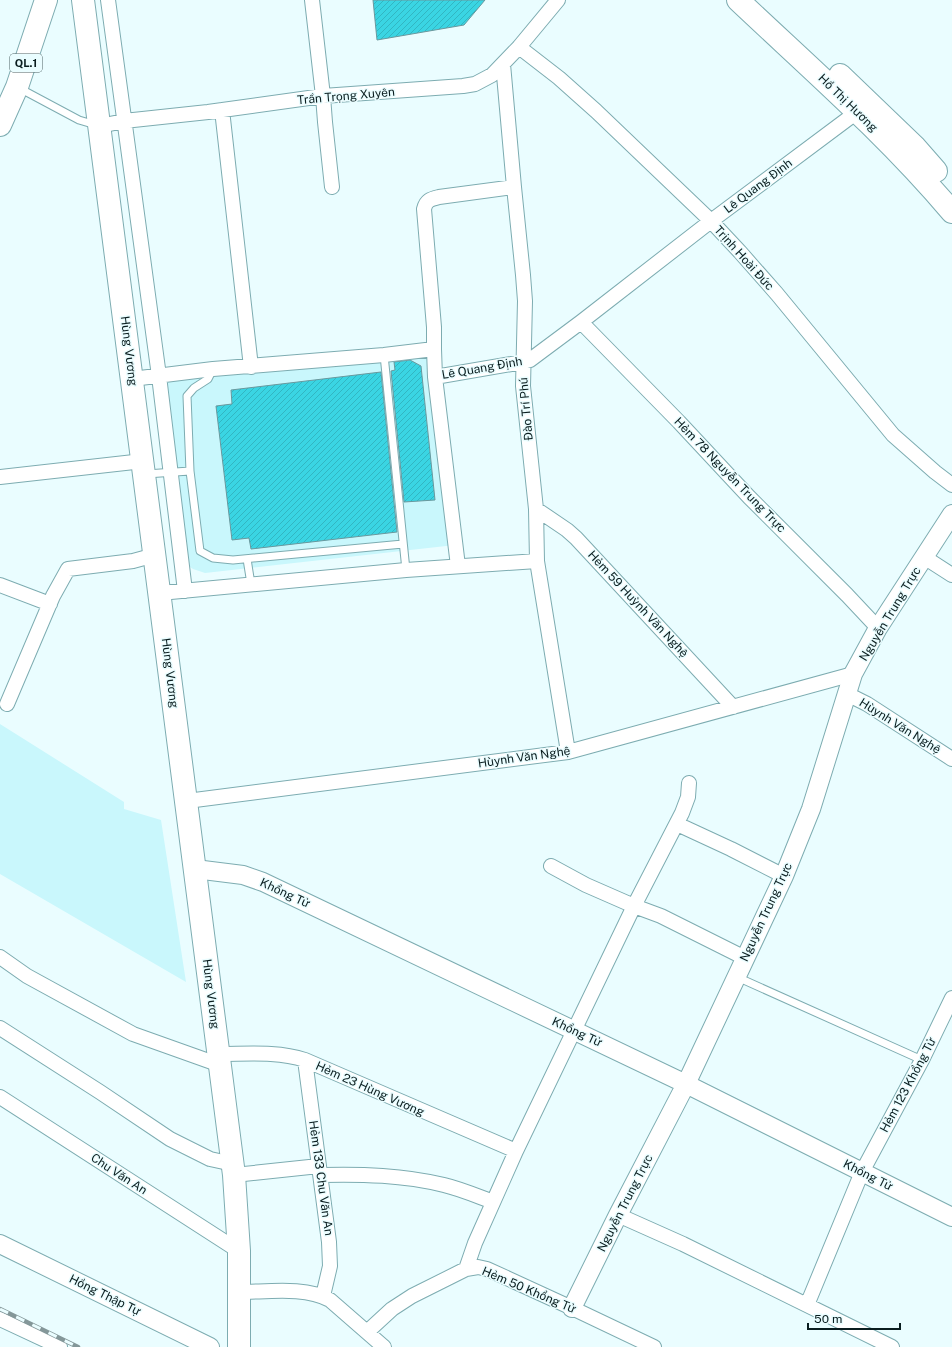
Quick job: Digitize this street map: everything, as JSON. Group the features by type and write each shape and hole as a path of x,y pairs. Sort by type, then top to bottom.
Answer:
{"main road":[{"name":"QL.1","path":"0,124 33,0"},
{"name":"QL.1","path":"9,89 46,0"},
{"name":"Hùng Vương","path":"83,0 234,1169 239,1251 239,1347"},
{"name":"Hồ Thị Hương","path":"738,0 862,106 915,147 952,188"},
{"name":"Hồ Thị Hương","path":"759,0 862,106 906,160 952,212"}],"street":[{"path":"108,0 159,376 185,591"},
{"path":"312,0 332,187"},
{"name":"Trần Trọng Xuyên","path":"100,126 124,121 222,110 323,96 475,84 492,75 503,64 558,0"},
{"name":"Trịnh Hoài Đức","path":"519,47 596,111 710,221 777,294 893,435 934,472 952,485"},
{"name":"Đào Trí Phú","path":"503,64 525,300 523,386 536,509 537,561 568,752"},
{"name":"Lê Quang Định","path":"514,187 439,197 430,199 425,203 424,209 434,327 435,377 530,360 862,106"},
{"path":"222,110 251,366"},
{"name":"Hẻm 78 Nguyễn Trung Trực","path":"581,322 679,422 749,497 878,628"},
{"path":"132,379 213,369 384,355 434,349"},
{"path":"435,377 458,566"},
{"path":"0,477 144,467"},
{"name":"Hẻm 59 Huỳnh Văn Nghệ","path":"536,509 576,538 733,707"},
{"name":"Nguyễn Trung Trực","path":"572,1308 686,1084 784,876 811,809 853,674 878,628 952,514"},
{"path":"7,704 50,604 68,569 133,561 155,555"},
{"path":"924,557 952,575"},
{"path":"160,593 406,570 537,561"},
{"path":"0,585 50,604"},
{"name":"Hùynh Văn Nghệ","path":"187,802 568,752 853,674"},
{"name":"Hùynh Văn Nghệ","path":"847,694 866,704 952,759"},
{"path":"466,1269 475,1243 493,1202 573,1030 634,906 677,824 688,797 690,783"},
{"path":"677,824 731,848 784,876"},
{"path":"551,866 586,885 634,906 662,916 745,958"},
{"name":"Khổng Tử","path":"195,869 243,875 263,882 686,1084 952,1217"},
{"name":"Hẻm 23 Hùng Vương","path":"0,957 27,976 133,1034 219,1060 277,1054 292,1056 305,1060 516,1151"},
{"name":"Hẻm 123 Khổng Tử","path":"807,1305 862,1172 922,1060 949,1014 952,998"},
{"path":"0,1028 170,1139 234,1169 320,1171 414,1179 443,1185 493,1202"},
{"name":"Hẻm 133 Chu Văn An","path":"305,1060 330,1256 330,1266 323,1296"},
{"name":"Chu Văn An","path":"0,1098 239,1251"},
{"path":"618,1215 683,1244 892,1347"},
{"name":"Hồng Thập Tự","path":"0,1244 210,1347"},
{"name":"Hẻm 50 Khổng Tử","path":"367,1332 386,1314 403,1301 466,1269 478,1267 487,1269 654,1347"},
{"path":"239,1292 293,1291 323,1296 330,1300 384,1347"},
{"path":"0,1319 60,1347"}],"lane":[{"path":"9,89 79,120 100,126"},
{"path":"384,355 406,570"},
{"path":"213,369 208,379 194,388 187,396 190,471 200,551 213,558 233,560 403,544"},
{"path":"144,467 171,472 190,471"},
{"path":"247,559 251,584"},
{"path":"737,977 922,1060"}],"shaded area":[{"path":"430,354 455,545 205,573 193,569 187,565 162,381"},
{"path":"0,724 124,802 124,809 161,820 186,982 0,874"}],"building":[{"path":"373,0 485,0 464,25 377,40"},
{"path":"410,360 421,366 435,500 404,502 391,371 395,370 394,362"},
{"path":"381,372 397,532 251,549 249,538 232,540 216,406 232,404 231,390"}],"railway":[{"path":"0,1309 78,1347"}]}
